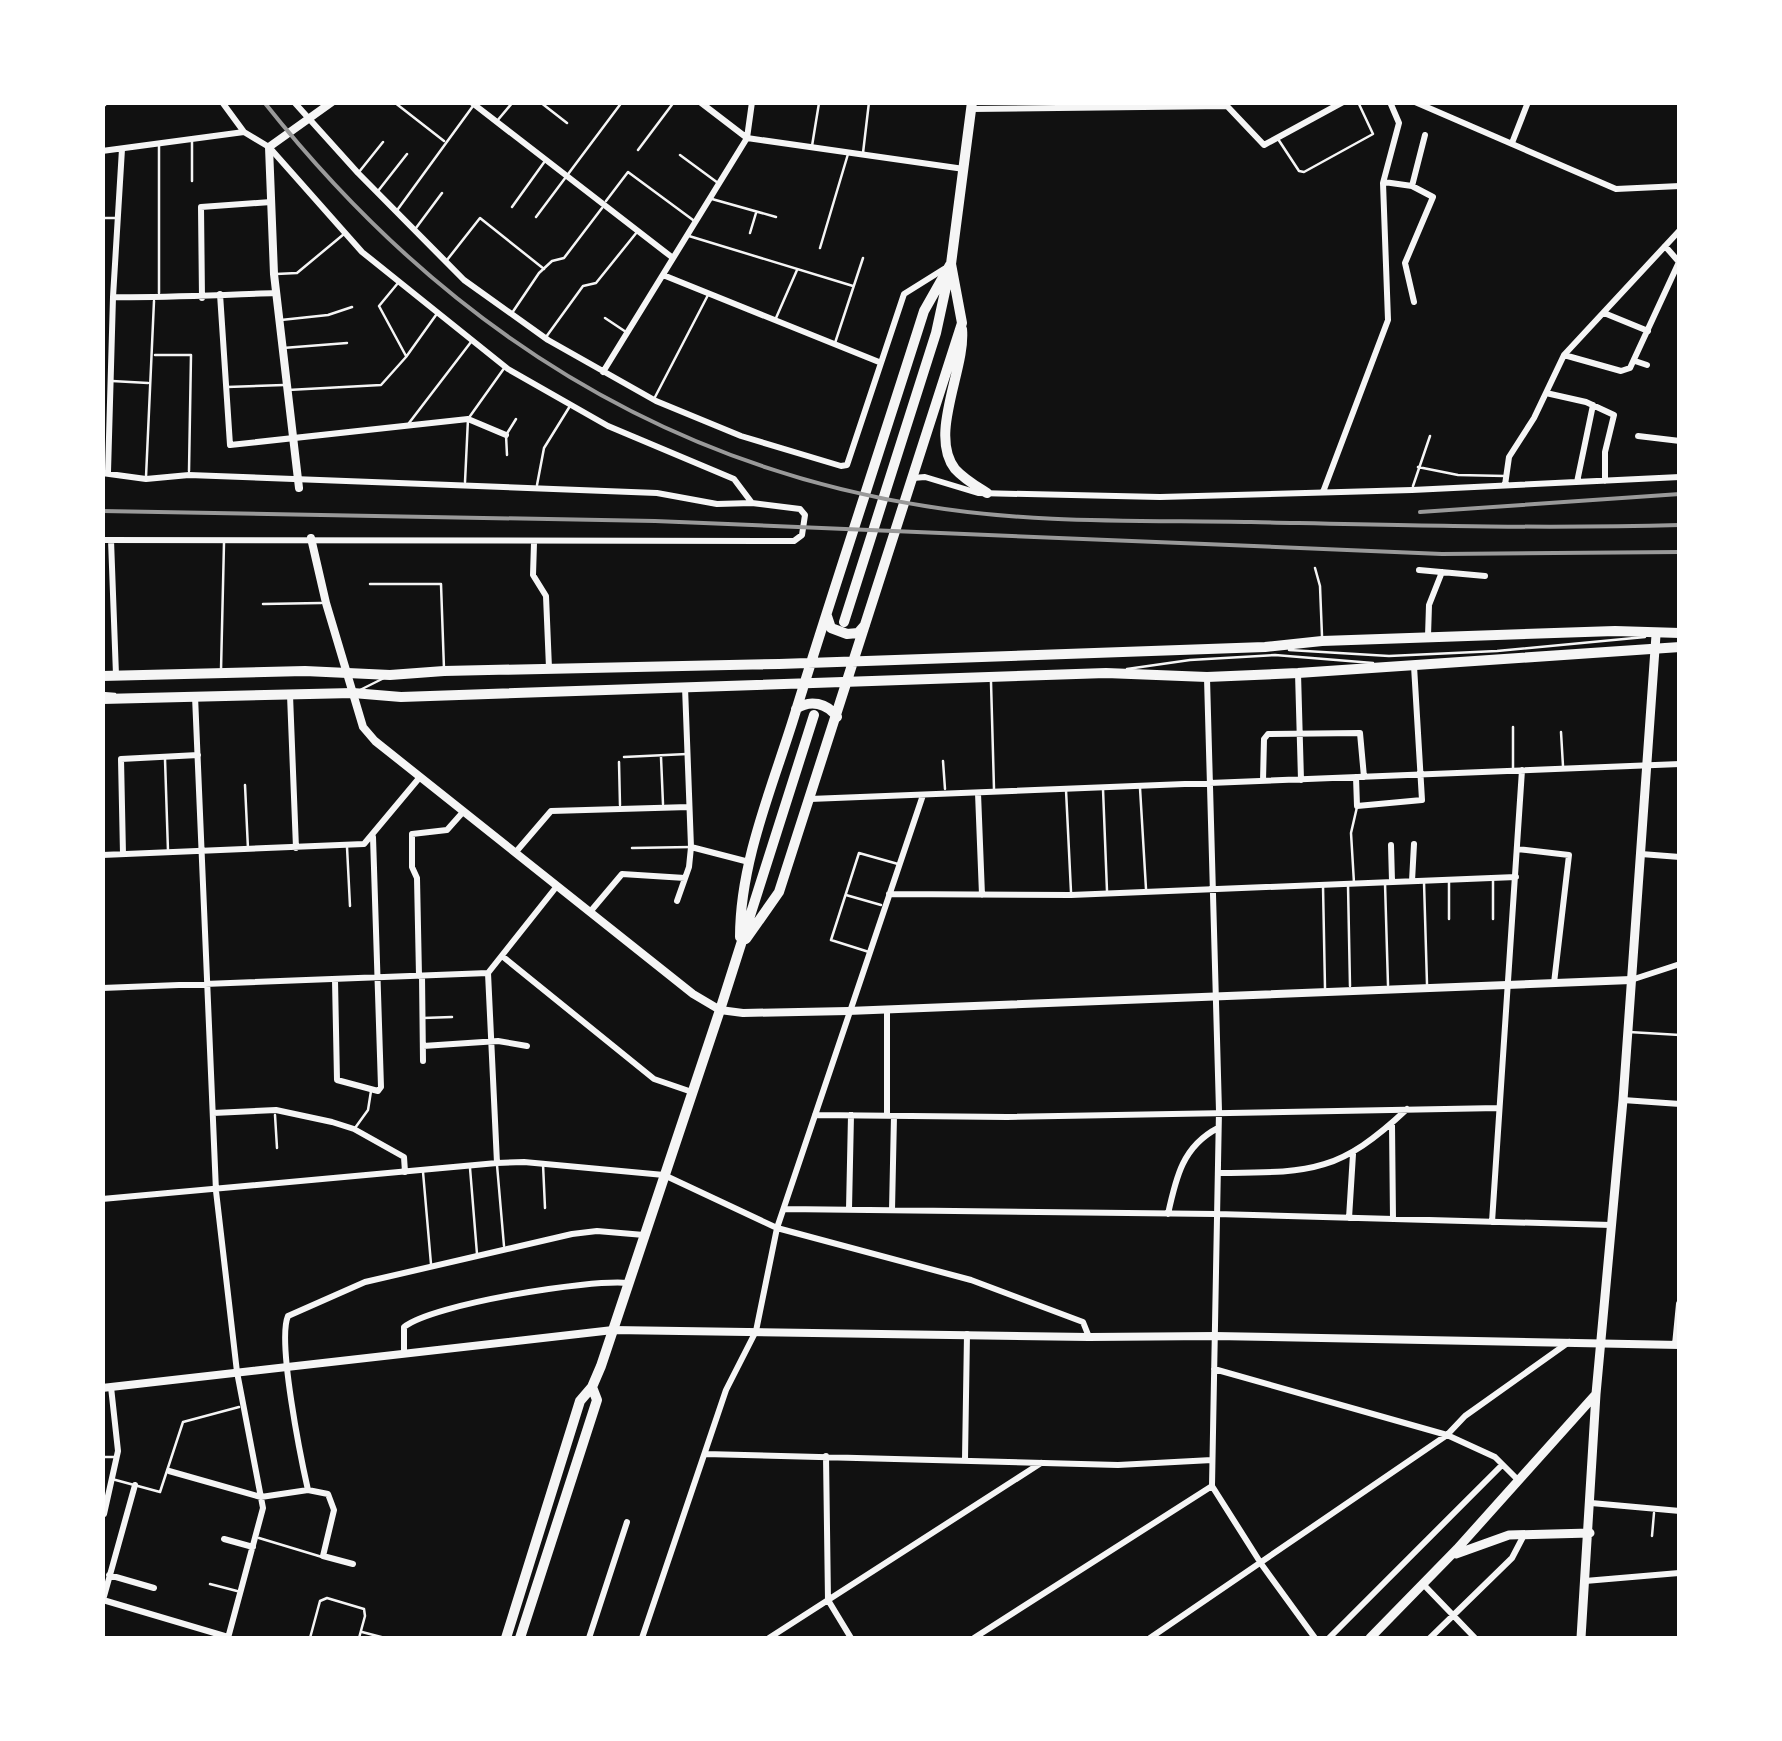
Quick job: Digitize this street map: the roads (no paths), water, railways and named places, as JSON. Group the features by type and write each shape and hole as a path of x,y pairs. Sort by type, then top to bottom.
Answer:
{"main road":[{"path":"844,622 929,359 950,264 972,106"},
{"path":"950,264 964,350 949,404 948,454 957,471 987,493"},
{"path":"740,948 740,904 748,862 924,311 950,264"},
{"path":"740,948 779,892 962,323"},
{"path":"826,614 829,625 837,631 855,634 866,625"},
{"path":"102,676 390,675 444,670 1265,647 1322,641 1615,631 1680,633"},
{"path":"1580,1638 1656,635"},
{"path":"102,696 353,693 390,698 1106,673 1207,677 1680,647"},
{"path":"796,709 814,703 828,708 836,717"},
{"path":"506,1638 580,1402 592,1388 613,1330 814,715"},
{"path":"520,1638 597,1400 592,1388"},
{"path":"1370,1638 1596,1394"},
{"path":"1449,1557 1482,1542 1524,1534 1590,1533"}],"street":[{"path":"222,102 244,132 269,147 362,252 506,367 608,426 734,479 752,503"},
{"path":"294,102 446,261 546,338 654,400 742,436 844,467 904,294 950,264"},
{"path":"269,147 332,102"},
{"path":"700,102 747,138 964,169"},
{"path":"603,372 747,138 752,102"},
{"path":"972,106 1228,106 1262,145 1343,102"},
{"path":"1323,492 1388,320 1384,182 1398,128 1390,102"},
{"path":"1415,102 1616,189 1680,186"},
{"path":"1512,143 1528,102"},
{"path":"472,104 674,258"},
{"path":"102,150 244,132"},
{"path":"1412,186 1425,136"},
{"path":"269,147 274,274 298,483"},
{"path":"116,675 107,540 794,541 802,535 805,515 800,509 722,504 656,493 537,486 298,483 188,475 146,479 105,473 122,149"},
{"path":"1384,182 1412,186 1433,198 1405,263 1414,302"},
{"path":"202,298 201,207 271,202"},
{"path":"1505,481 1509,457 1564,356 1680,230"},
{"path":"1564,356 1626,371 1635,361 1679,260 1665,246"},
{"path":"663,276 880,362"},
{"path":"112,297 202,298 276,293"},
{"path":"220,294 230,445 468,419 506,435"},
{"path":"1604,312 1648,331"},
{"path":"1635,361 1646,365"},
{"path":"1546,393 1593,405 1614,415 1605,452 1605,481"},
{"path":"1576,482 1593,405"},
{"path":"1638,436 1680,441"},
{"path":"914,478 925,477 968,492 1160,497 1412,490 1505,481 1576,482 1680,476"},
{"path":"311,540 363,727 376,742 694,994 720,1010 848,1011 1632,980 1680,964"},
{"path":"534,543 533,575 546,596 549,668"},
{"path":"1419,570 1484,576"},
{"path":"1428,638 1429,605 1442,572"},
{"path":"1264,781 1264,736 1360,732 1357,806 1421,802 1414,665"},
{"path":"1298,673 1302,780"},
{"path":"1207,677 1220,1111 1212,1486 1316,1638"},
{"path":"677,902 691,847 685,686"},
{"path":"290,694 296,848"},
{"path":"135,1485 102,1597 105,1603 228,1638 263,1508 236,1372 216,1191 195,695"},
{"path":"123,854 120,760 198,755"},
{"path":"810,800 1680,764"},
{"path":"1492,1222 1518,849 1517,771"},
{"path":"102,855 364,844 420,777"},
{"path":"978,792 982,895"},
{"path":"642,1638 726,1390 756,1331 777,1228 923,795"},
{"path":"515,853 549,812 689,808"},
{"path":"423,1061 412,834 447,830 463,812"},
{"path":"334,980 336,1078 378,1091 381,1087 372,837"},
{"path":"1412,881 1414,844"},
{"path":"1389,882 1391,845"},
{"path":"691,847 748,862"},
{"path":"1518,849 1569,855 1554,983"},
{"path":"1641,854 1680,856"},
{"path":"590,912 622,874 685,878"},
{"path":"888,894 1108,894 1516,877"},
{"path":"497,1163 488,973 556,886"},
{"path":"502,956 650,1076 692,1092"},
{"path":"102,988 488,973"},
{"path":"887,1009 892,1210"},
{"path":"423,1046 491,1042 528,1046"},
{"path":"1623,1100 1680,1104"},
{"path":"816,1114 1086,1116 1499,1108"},
{"path":"1218,1173 1303,1172 1353,1154 1408,1109"},
{"path":"213,1113 275,1110 354,1129 404,1156 406,1172"},
{"path":"850,1209 851,1115"},
{"path":"1392,1124 1392,1219"},
{"path":"1168,1214 1187,1152 1202,1136 1219,1127"},
{"path":"1350,1218 1353,1154"},
{"path":"102,1200 497,1163 664,1174 777,1228 971,1280 1082,1322 1089,1337"},
{"path":"784,1208 1612,1225"},
{"path":"308,1490 284,1325 289,1314 357,1284 504,1250 595,1230 644,1235"},
{"path":"404,1353 405,1325 433,1314 584,1283 628,1283"},
{"path":"104,1514 116,1457 107,1387 613,1330 1678,1345 1680,1304"},
{"path":"964,1459 967,1334"},
{"path":"1150,1638 1447,1435 1464,1416 1571,1341"},
{"path":"1214,1369 1447,1435 1496,1457 1519,1481"},
{"path":"705,1454 1118,1464 1212,1460"},
{"path":"826,1456 828,1600 851,1638"},
{"path":"769,1638 1044,1461"},
{"path":"1329,1638 1502,1464"},
{"path":"168,1471 261,1497 308,1490 328,1494 334,1504 323,1556 353,1564"},
{"path":"974,1638 1212,1486"},
{"path":"1591,1503 1680,1511"},
{"path":"590,1638 627,1522"},
{"path":"1430,1638 1512,1558 1524,1534"},
{"path":"224,1539 253,1546"},
{"path":"1585,1581 1678,1573"},
{"path":"109,1575 154,1588"},
{"path":"1422,1584 1475,1638"}],"lane":[{"path":"394,102 446,142"},
{"path":"496,122 513,102"},
{"path":"540,102 567,123"},
{"path":"536,217 622,102"},
{"path":"638,150 674,102"},
{"path":"862,154 868,102"},
{"path":"1278,138 1297,169 1304,172 1373,134 1358,102"},
{"path":"812,148 818,103"},
{"path":"396,211 472,104"},
{"path":"192,140 192,181"},
{"path":"358,173 383,142"},
{"path":"146,479 159,145"},
{"path":"820,248 848,152"},
{"path":"377,192 407,154"},
{"path":"680,155 719,184"},
{"path":"512,208 546,160"},
{"path":"511,314 544,269 552,261 564,258 628,172 696,222"},
{"path":"415,230 442,193"},
{"path":"710,198 776,217"},
{"path":"750,233 756,212"},
{"path":"102,218 118,218"},
{"path":"446,261 480,218 544,269"},
{"path":"546,338 583,286 596,283 638,231"},
{"path":"274,274 297,273 345,234"},
{"path":"687,236 853,286"},
{"path":"834,344 863,258"},
{"path":"102,267 114,267"},
{"path":"775,320 798,269"},
{"path":"398,282 379,306 406,357"},
{"path":"654,400 709,294"},
{"path":"279,320 352,307"},
{"path":"226,387 381,384 437,314"},
{"path":"606,318 627,333"},
{"path":"408,424 472,341"},
{"path":"282,348 347,343"},
{"path":"153,355 191,355 188,475"},
{"path":"102,361 112,361"},
{"path":"465,484 468,419 506,367"},
{"path":"112,381 150,383"},
{"path":"537,486 544,448 571,405"},
{"path":"506,455 506,435 516,418"},
{"path":"1412,490 1430,436"},
{"path":"1418,467 1505,481"},
{"path":"220,673 224,542"},
{"path":"1315,568 1320,586 1322,641"},
{"path":"370,584 442,584 444,670"},
{"path":"262,604 326,603"},
{"path":"1265,647 1390,656 1614,642 1656,635"},
{"path":"1106,673 1190,660 1276,655 1392,665"},
{"path":"353,693 390,675"},
{"path":"991,676 994,792"},
{"path":"1512,727 1517,771"},
{"path":"1561,732 1563,769"},
{"path":"624,757 687,754"},
{"path":"165,756 168,853"},
{"path":"660,756 663,808"},
{"path":"943,761 945,794"},
{"path":"619,762 620,809"},
{"path":"245,785 248,850"},
{"path":"1140,786 1146,892"},
{"path":"1103,788 1108,894"},
{"path":"1066,789 1071,895"},
{"path":"1350,992 1352,833 1357,806"},
{"path":"347,845 350,906"},
{"path":"632,848 691,847"},
{"path":"869,952 830,940 844,895 860,852 899,864"},
{"path":"1492,878 1493,919"},
{"path":"1424,880 1427,988"},
{"path":"1449,880 1450,919"},
{"path":"1389,882 1389,990"},
{"path":"1323,884 1326,992"},
{"path":"844,895 884,906"},
{"path":"422,1018 452,1016"},
{"path":"1628,1032 1680,1035"},
{"path":"354,1129 368,1110 371,1090"},
{"path":"275,1110 277,1148"},
{"path":"497,1163 504,1250"},
{"path":"543,1164 545,1208"},
{"path":"470,1166 477,1257"},
{"path":"423,1170 431,1267"},
{"path":"110,1478 160,1492 183,1422 243,1406"},
{"path":"102,1458 116,1457"},
{"path":"1652,1536 1654,1509"},
{"path":"256,1537 323,1556"},
{"path":"210,1584 240,1592"},
{"path":"310,1638 320,1601 326,1598 364,1609 359,1638"},
{"path":"361,1632 384,1638"}],"railway":[{"path":"264,102 330,180 401,250 476,313 556,369 640,416 730,455 825,485 965,512 1047,518 1466,526 1680,525"},
{"path":"1420,512 1680,494"},
{"path":"102,511 655,521 1442,554 1680,552"}]}
